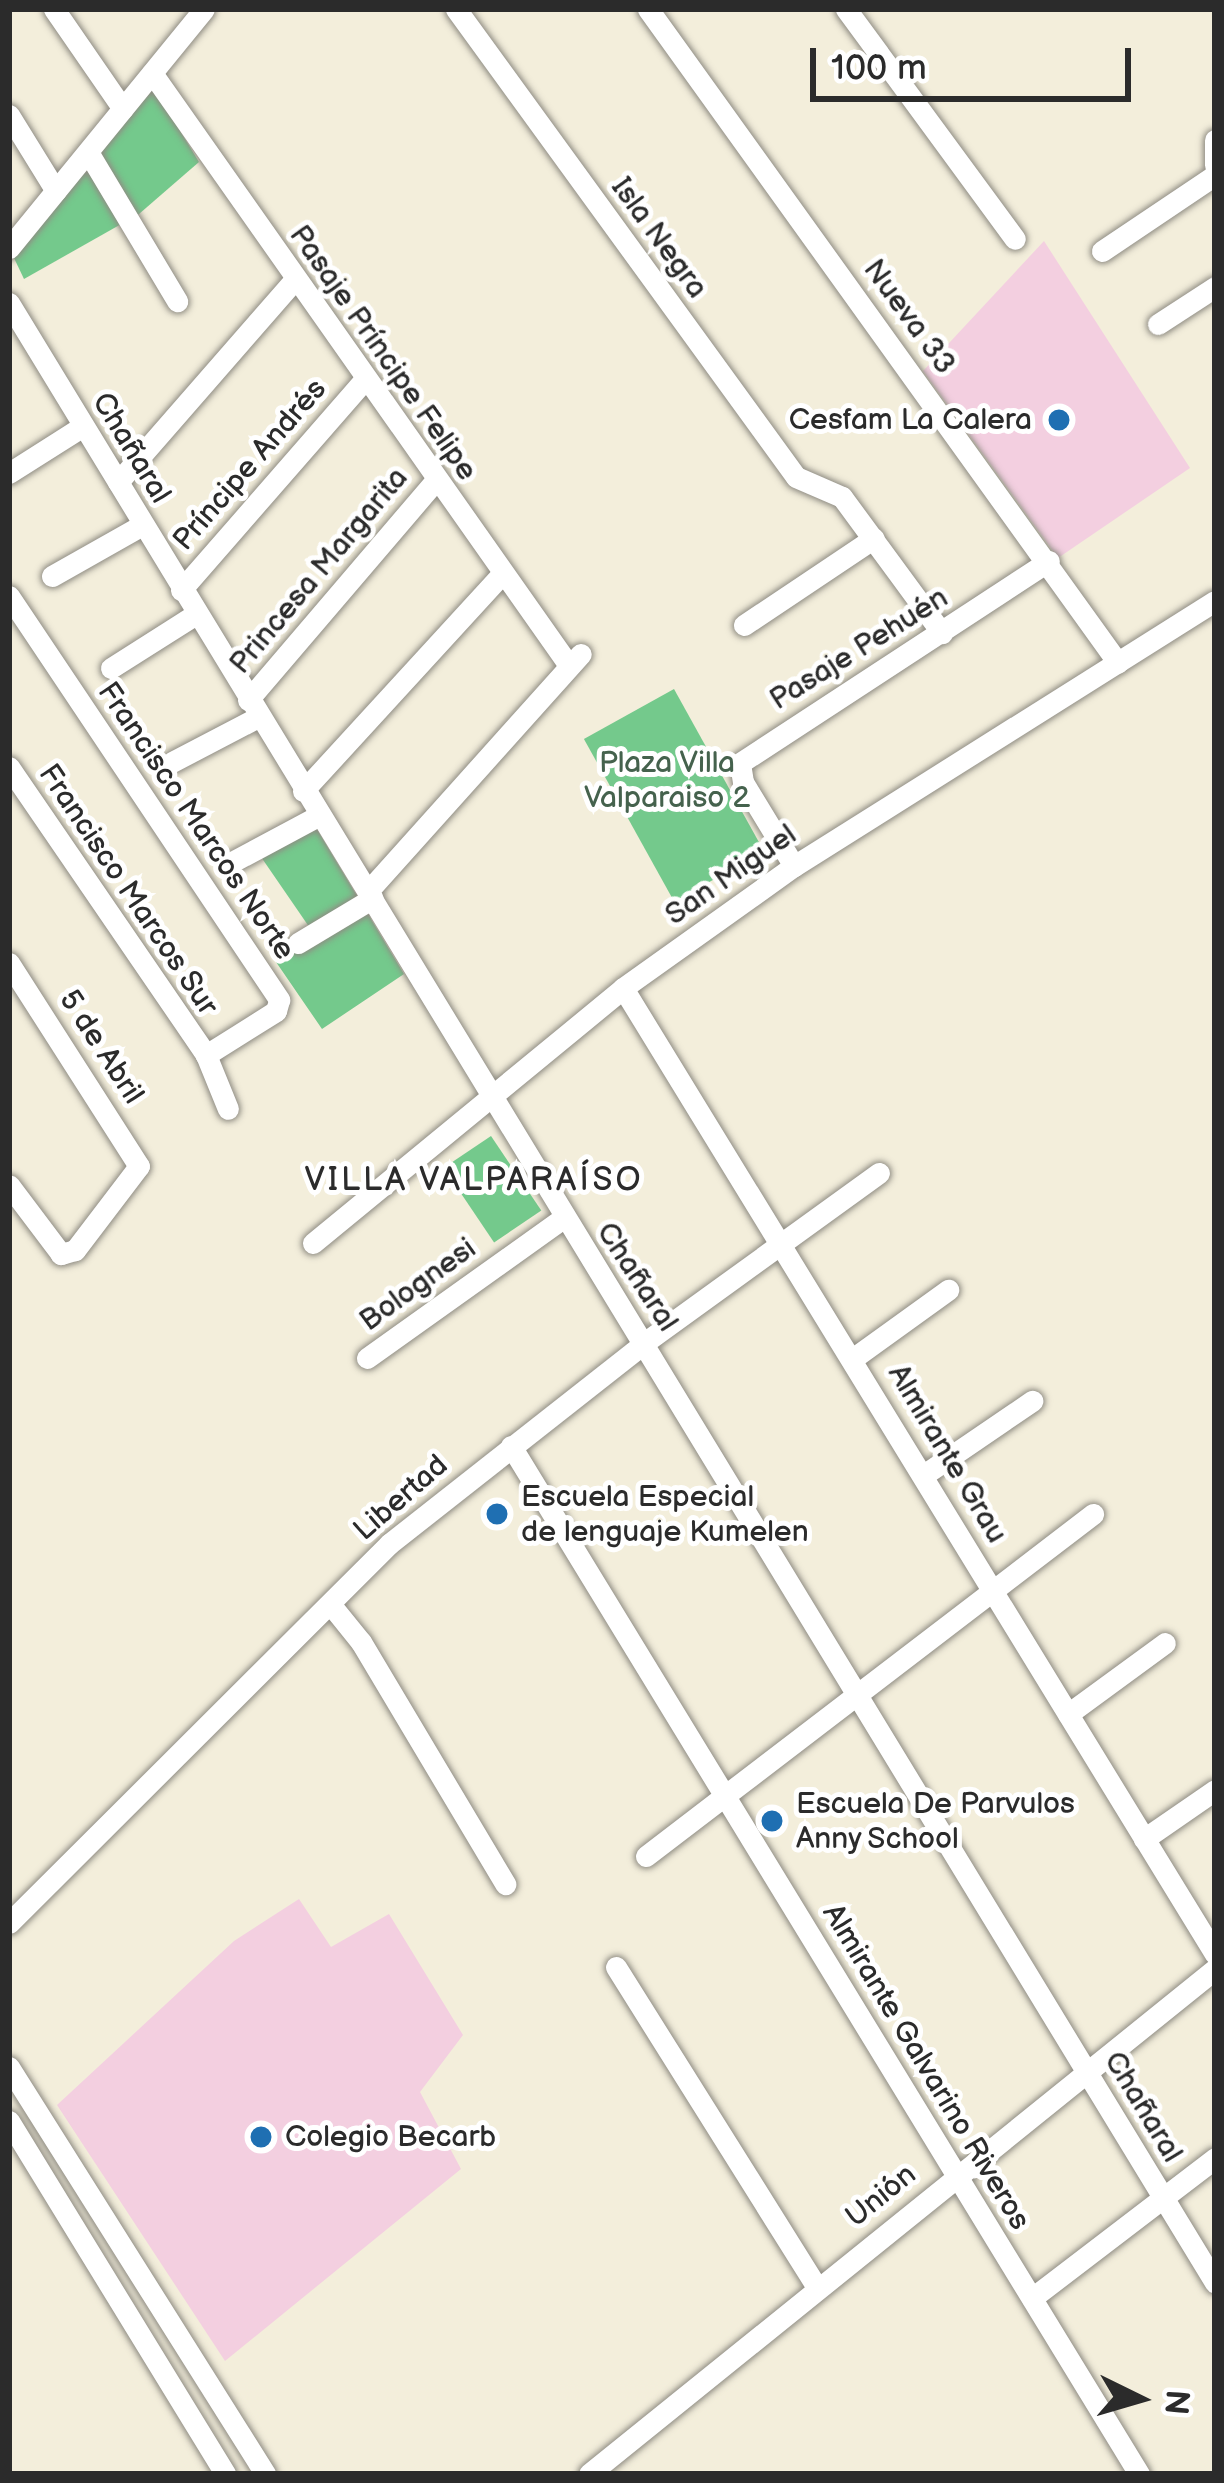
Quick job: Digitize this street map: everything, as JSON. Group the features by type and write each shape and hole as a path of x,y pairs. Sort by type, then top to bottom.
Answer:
{"street":[{"path":"54,9 123,109"},
{"path":"9,248 204,9"},
{"name":"Isla Negra","path":"456,9 796,477 826,485 874,538 942,633"},
{"name":"Nueva 33","path":"649,9 1118,663"},
{"path":"846,9 1016,239"},
{"name":"Pasaje Príncipe Felipe","path":"152,74 502,574 574,659 371,894"},
{"path":"9,115 56,191"},
{"path":"88,152 177,302"},
{"path":"1102,251 1214,159"},
{"path":"118,482 294,280"},
{"path":"1158,324 1215,287"},
{"name":"Chañaral","path":"9,303 1215,2283"},
{"name":"Príncipe Andrés","path":"181,590 364,380"},
{"path":"9,473 83,426"},
{"name":"Princesa Margarita","path":"253,709 436,480"},
{"path":"52,576 142,525"},
{"path":"744,625 874,538"},
{"name":"Pasaje Pehuén","path":"794,866 743,782 740,763 1049,561"},
{"path":"303,791 502,574"},
{"name":"Francisco Marcos Norte","path":"9,596 279,1000 276,1011 206,1055"},
{"name":"San Miguel","path":"313,1244 623,988 794,866 1215,601"},
{"path":"110,668 196,614"},
{"path":"172,762 253,709"},
{"name":"Francisco Marcos Sur","path":"9,767 206,1055 228,1109"},
{"path":"232,862 319,816"},
{"path":"298,943 371,894"},
{"name":"5 de Abril","path":"9,963 139,1166 75,1250 61,1254 9,1186"},
{"name":"Almirante Grau","path":"623,988 855,1357 1215,1954"},
{"name":"Libertad","path":"9,1923 389,1544 644,1343 879,1173"},
{"name":"Bolognesi","path":"367,1358 563,1218"},
{"path":"855,1357 948,1290"},
{"path":"925,1474 1032,1401"},
{"name":"Almirante Galvarino Riveros","path":"511,1446 1139,2474"},
{"path":"646,1856 1093,1514"},
{"path":"331,1604 505,1884"},
{"path":"1068,1714 1165,1643"},
{"path":"1144,1839 1215,1790"},
{"path":"616,1967 818,2287"},
{"name":"Unión","path":"590,2474 1084,2069 1215,1970"},
{"path":"9,2067 265,2474"},
{"path":"9,2121 225,2474"},
{"path":"1031,2298 1215,2158"}],"shaded area":[{"name":"Cesfam La Calera","path":"1044,241 1190,468 1058,558 923,371"},
{"name":"Colegio Becarb","path":"299,1899 331,1947 389,1914 463,2035 420,2092 461,2169 225,2361 57,2105 234,1941"}],"green space":[{"path":"154,88 199,162 139,214 24,279 14,258"},
{"name":"Plaza Villa Valparaiso 2","path":"674,689 764,852 674,902 584,739"},
{"path":"315,826 404,974 322,1029 276,962 314,934 259,854"},
{"path":"491,1136 541,1211 494,1242 444,1168"}],"place":[{"name":"Cesfam La Calera","path":"1059,420"},
{"name":"Escuela Especial de lenguaje Kumelen","path":"497,1514"},
{"name":"Escuela De Parvulos Anny School","path":"772,1821"},
{"name":"Colegio Becarb","path":"261,2137"}],"district":[{"name":"VILLA VALPARAÍSO","path":"474,1181"}]}
